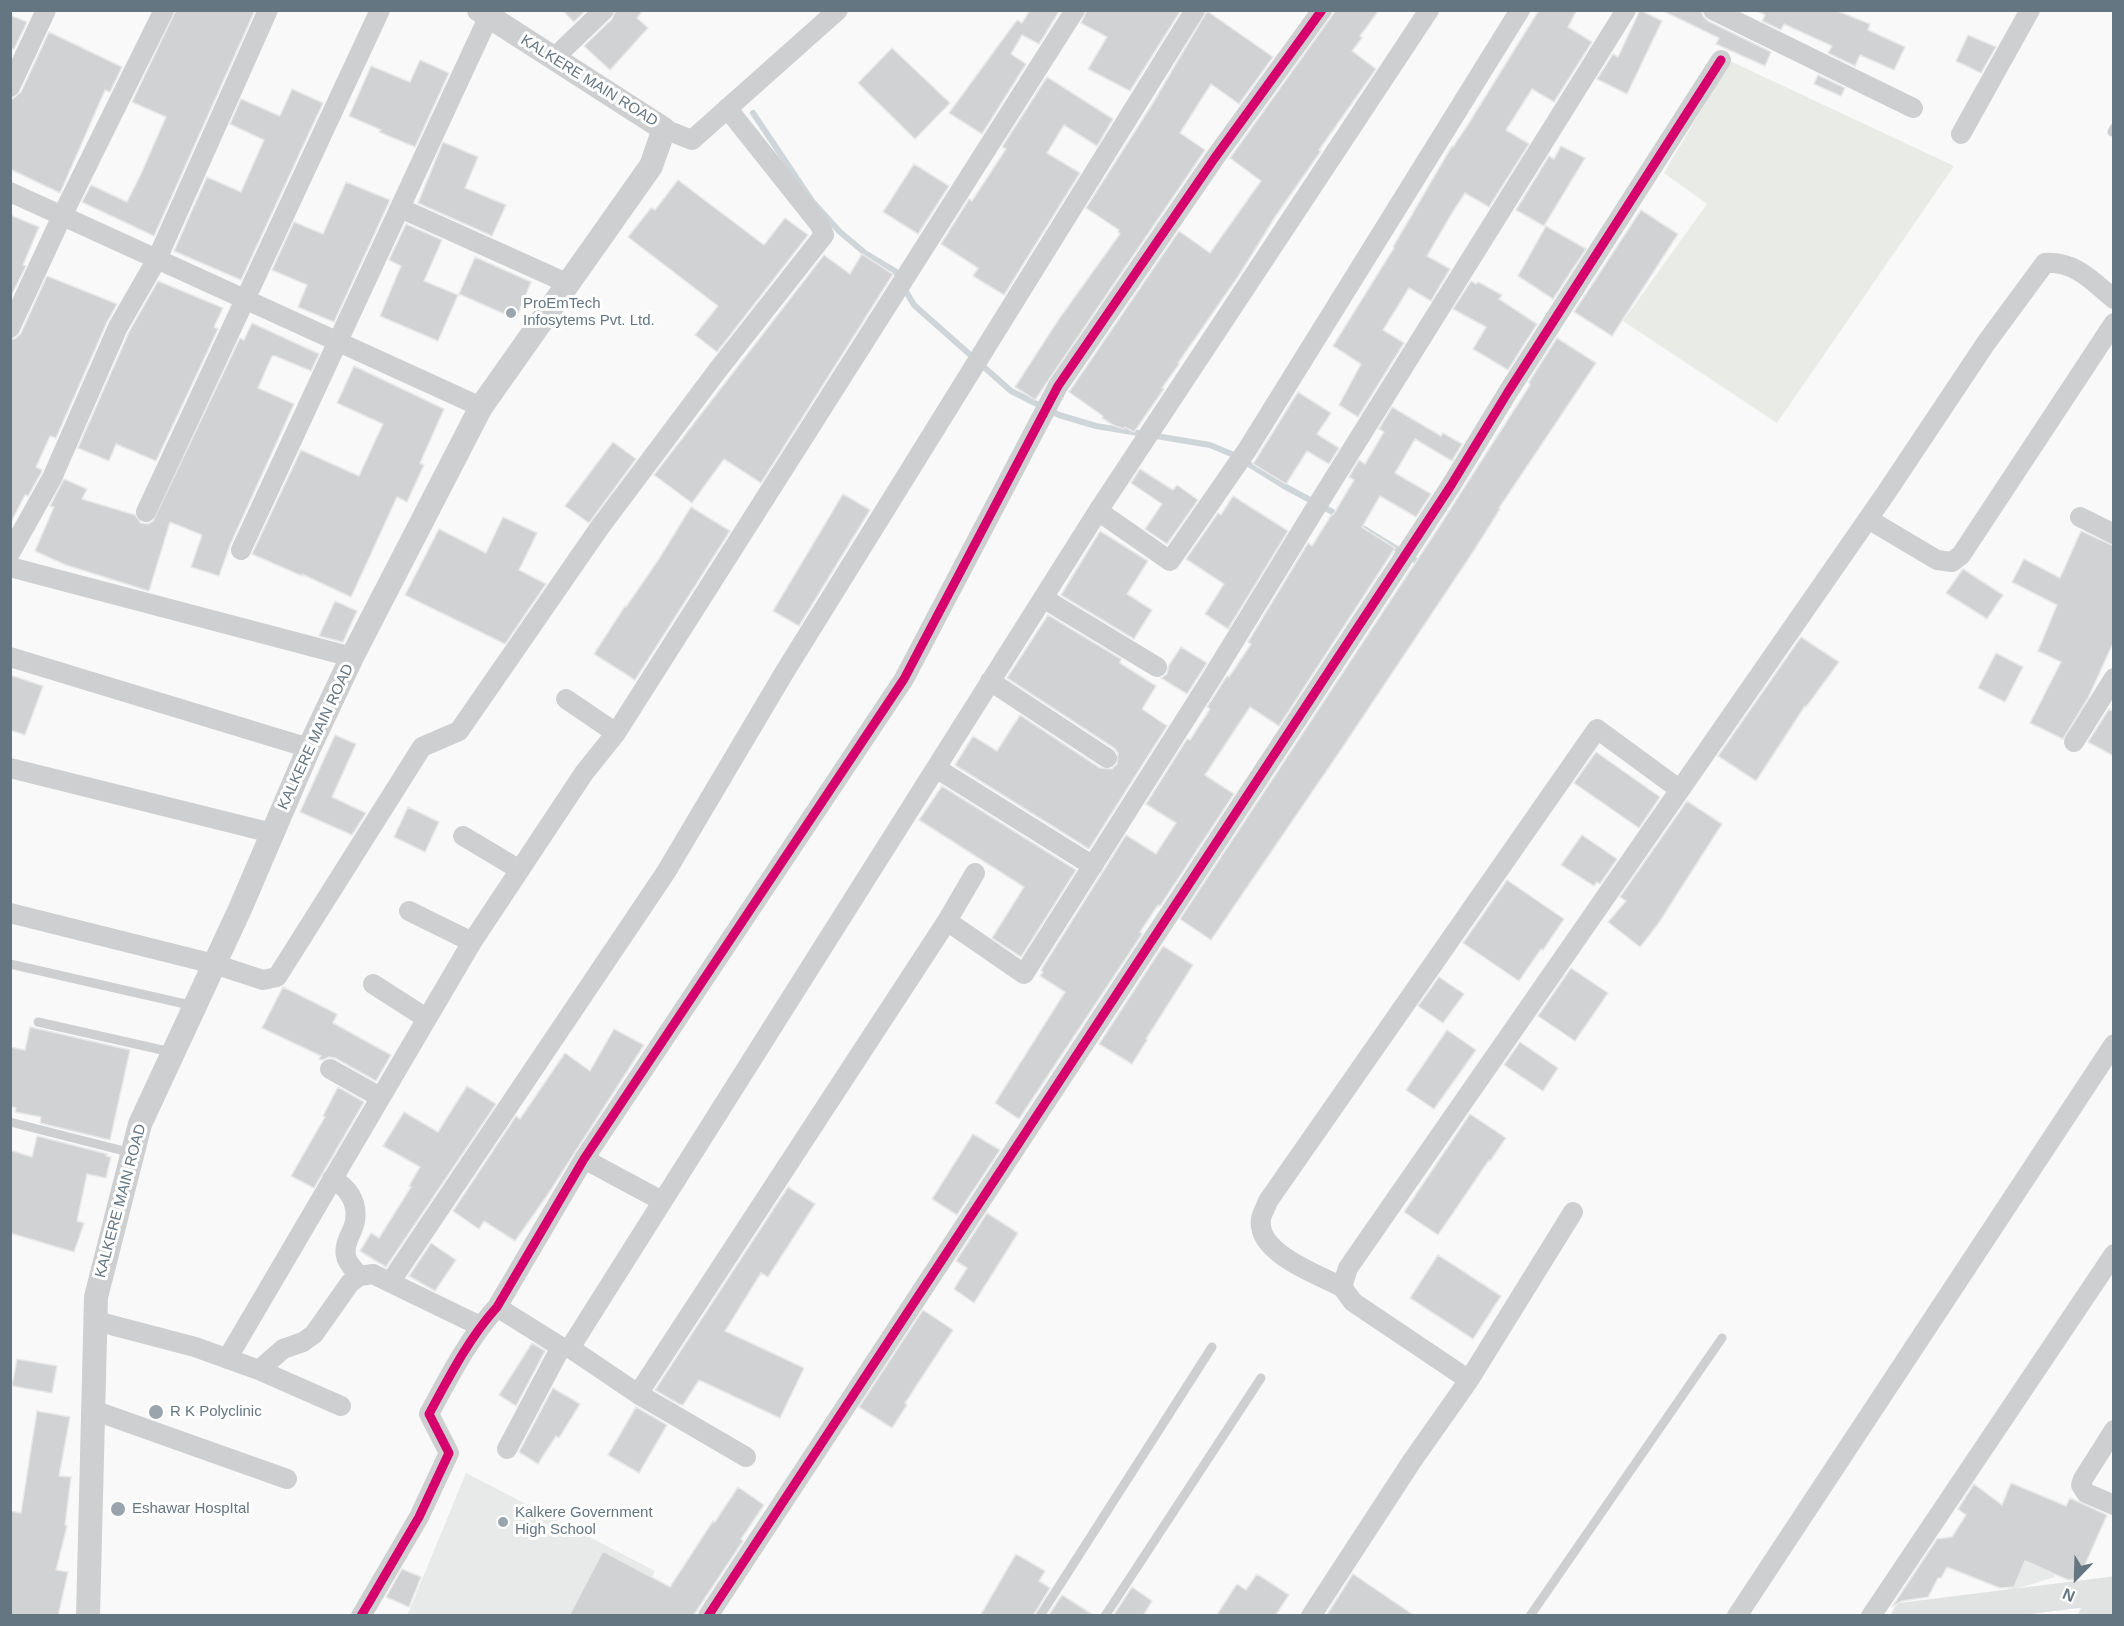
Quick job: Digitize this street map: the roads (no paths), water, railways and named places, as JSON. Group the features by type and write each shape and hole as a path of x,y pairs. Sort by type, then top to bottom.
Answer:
{"main road":[{"path":"1905,1616 2114,1590"},
{"path":"2092,1616 2114,1613"}],"street":[{"path":"10,87 46,10"},
{"path":"10,328 62,216 164,10"},
{"path":"10,553 52,478 118,327 157,260 268,10"},
{"path":"146,512 380,10"},
{"path":"553,60 604,10"},
{"path":"664,129 692,140 838,10"},
{"path":"226,1359 472,942 584,773 616,733 1075,10"},
{"path":"391,1281 666,872 783,673 1195,10"},
{"path":"361,1616 419,1517 449,1454 429,1414 480,1326 497,1307 584,1160 904,679 1058,386 1214,159 1322,10"},
{"path":"507,1449 565,1348 662,1201 1098,511 1429,10"},
{"path":"1098,511 1170,561 1246,450 1520,10"},
{"path":"948,921 1024,974 1626,10"},
{"path":"1713,10 1914,108"},
{"path":"1961,134 2030,10"},
{"path":"241,550 400,208 484,14"},
{"name":"KALKERE MAIN ROAD","path":"88,1616 96,1297 140,1124 352,657 481,407 651,166 664,129 484,14"},
{"path":"708,1616 1444,496 1721,60"},
{"path":"10,913 214,964 263,980 278,977 422,747 459,731 600,527 717,371 824,235 819,225 727,108"},
{"path":"10,192 481,407"},
{"path":"400,208 568,284"},
{"path":"1342,1287 1348,1268 1868,519 1986,344 2045,263 2055,262 2073,267 2114,299"},
{"path":"1868,519 1937,560 1952,562 1961,555 2114,323"},
{"path":"2080,517 2114,534"},
{"path":"10,567 352,657"},
{"path":"1043,598 1157,667"},
{"path":"10,657 309,748"},
{"path":"2074,742 2114,678"},
{"path":"990,681 1107,758"},
{"path":"566,699 616,733"},
{"path":"1468,1380 1353,1302 1342,1287 1270,1247 1263,1235 1261,1219 1268,1201 1597,729 1679,789"},
{"path":"10,768 272,833"},
{"path":"936,768 1093,866"},
{"path":"463,836 520,870"},
{"path":"638,1394 948,921 975,873"},
{"path":"409,911 472,942"},
{"path":"373,984 426,1018"},
{"path":"1737,1616 2114,1044"},
{"path":"330,1069 380,1097"},
{"path":"584,1160 662,1201"},
{"path":"332,1179 350,1194 356,1206 355,1222 346,1242 346,1258 359,1276"},
{"path":"1311,1616 1468,1380 1573,1212"},
{"path":"1871,1616 2114,1254"},
{"path":"259,1370 283,1349 303,1342 314,1334 350,1283 359,1276 373,1274 391,1281 480,1326"},
{"path":"497,1307 746,1457"},
{"path":"96,1321 195,1347 259,1370 341,1406"},
{"path":"93,1410 287,1479"},
{"path":"2114,1430 2081,1485 2086,1493 2114,1505"}],"lane":[{"path":"10,964 194,1006"},
{"path":"38,1022 173,1052"},
{"path":"10,1122 132,1153"},
{"path":"1530,1616 1722,1338"},
{"path":"1040,1616 1212,1347"},
{"path":"1105,1616 1261,1378"}],"waterway":[{"path":"753,113 812,201 840,232 865,253 895,271 899,279"},
{"path":"904,288 914,305 1011,391 1059,415 1096,426 1210,445 1234,455 1284,486 1340,516"},
{"path":"1358,525 1423,565"}],"place":[{"name":"ProEmTech Infosytems Pvt. Ltd.","path":"511,313"},
{"name":"R K Polyclinic","path":"156,1412"},
{"name":"Eshawar HospItal","path":"118,1509"},
{"name":"Kalkere Government High School","path":"503,1522"}]}
